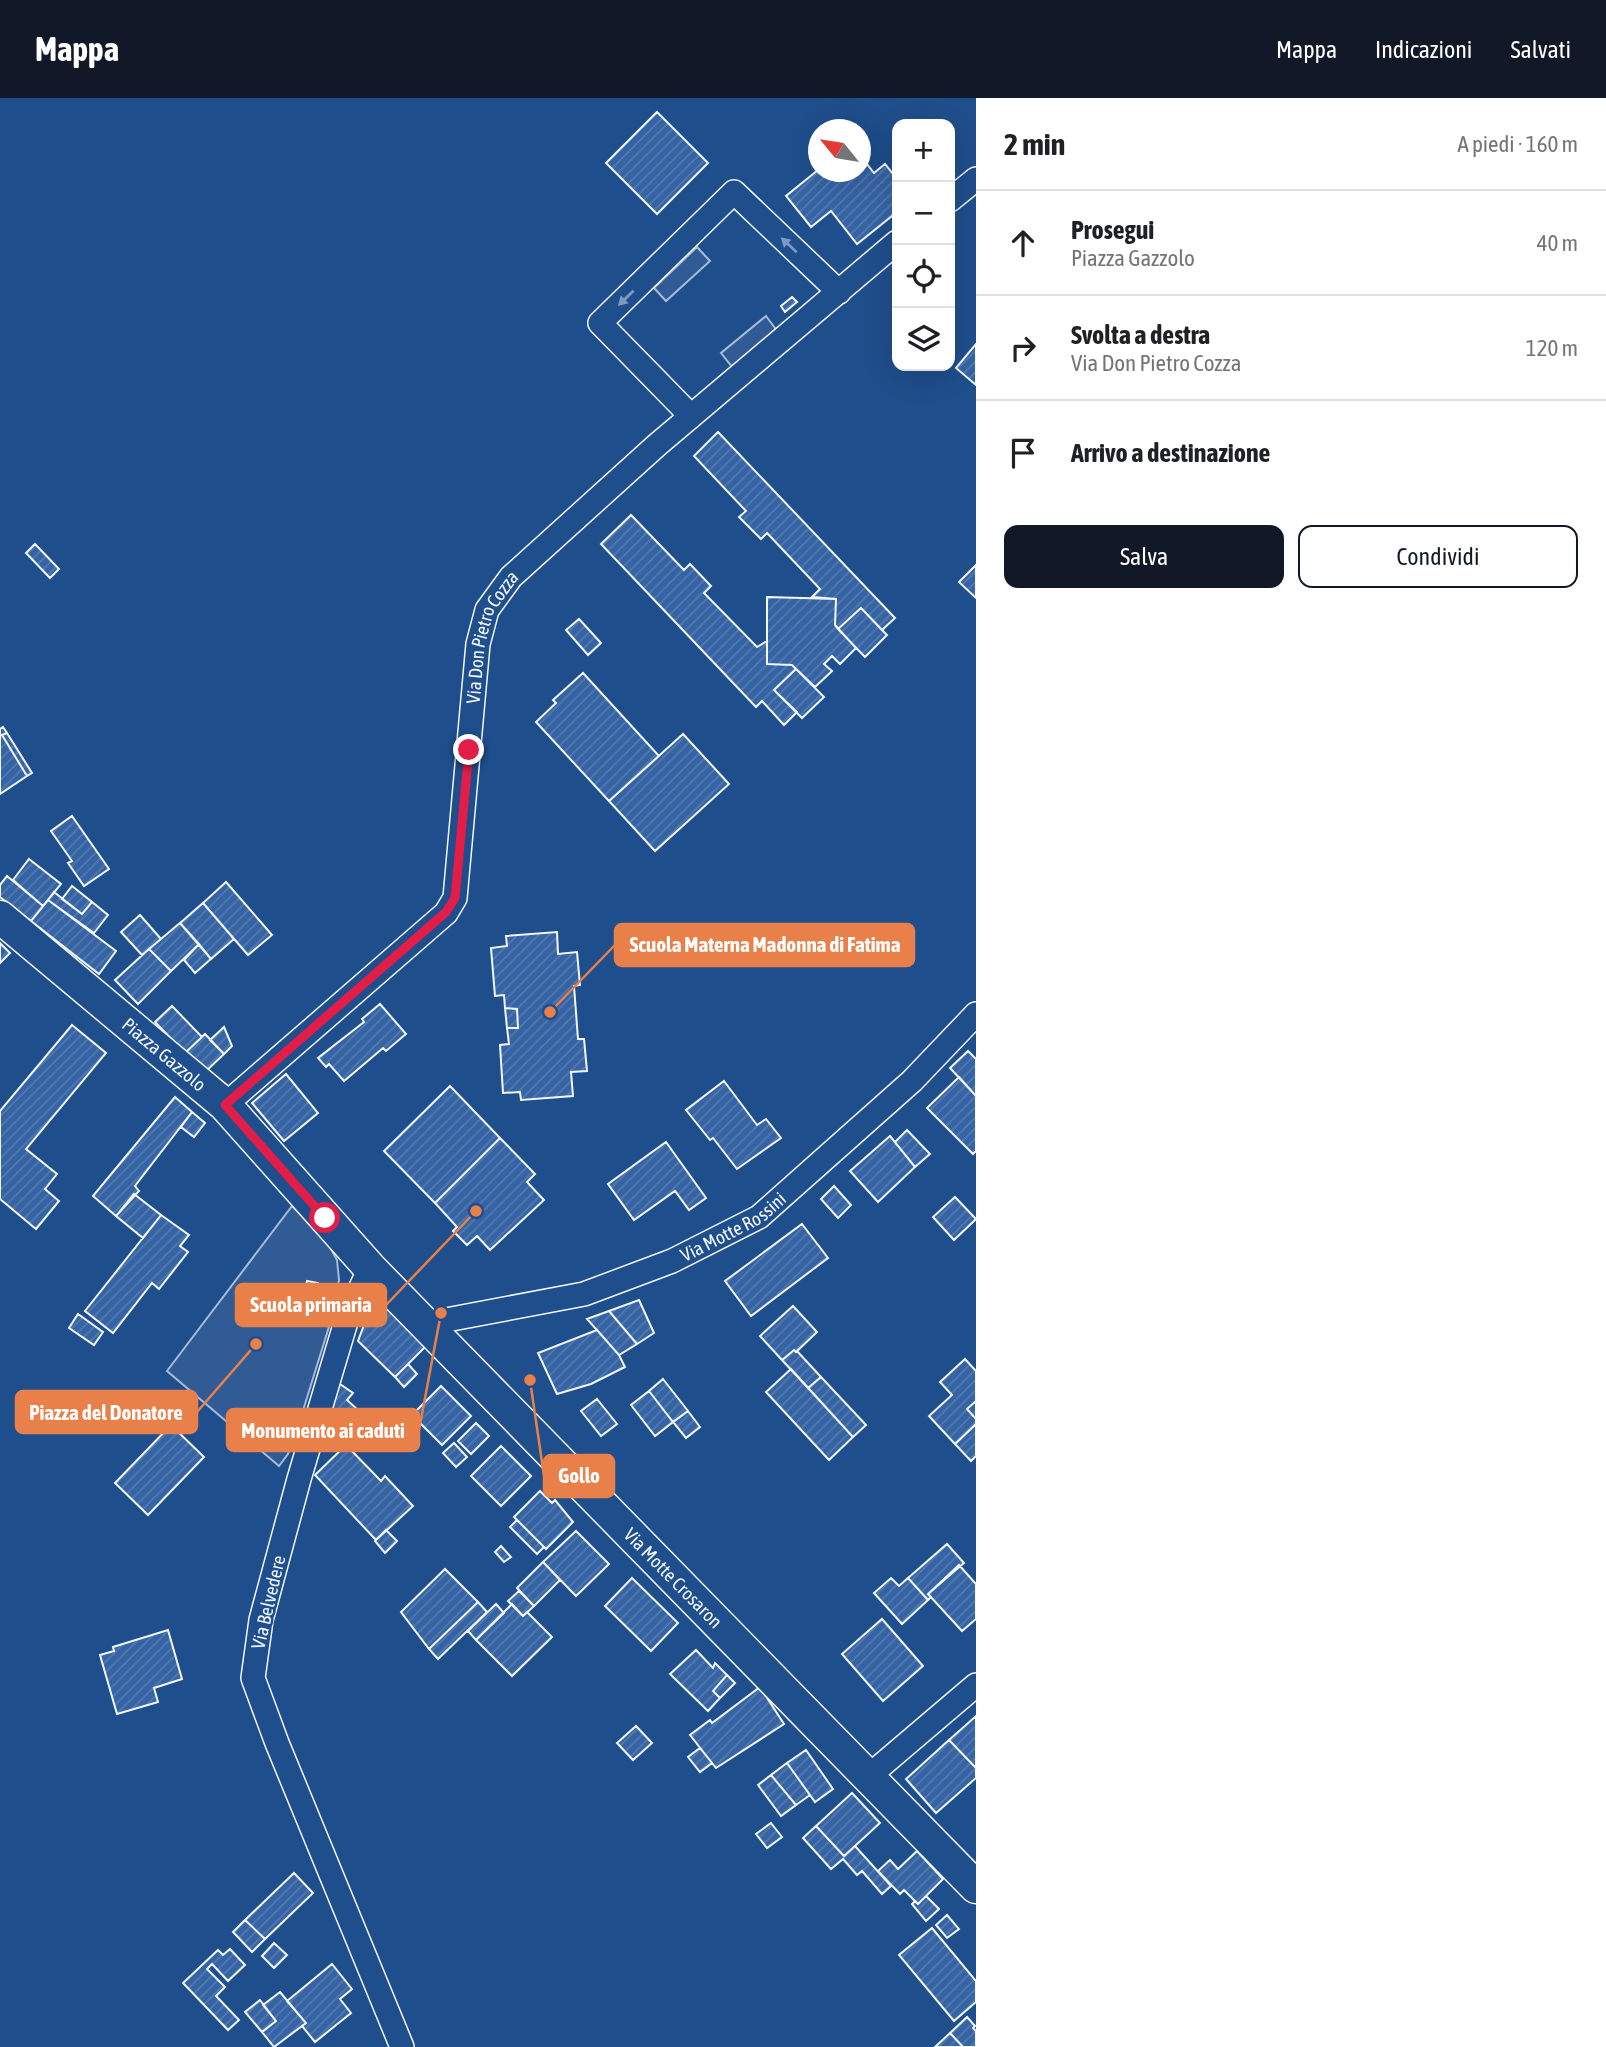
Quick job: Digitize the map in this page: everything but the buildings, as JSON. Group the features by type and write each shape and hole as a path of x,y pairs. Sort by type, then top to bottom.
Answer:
{"street":[{"path":"955,196 976,179"},
{"path":"691,416 600,323 734,192 839,292"},
{"name":"Via Don Pietro Cozza","path":"225,1105 446,912 455,898 478,644 487,610 511,577 691,416 894,245"},
{"name":"Piazza Gazzolo","path":"0,917 225,1105 370,1268"},
{"name":"Via Motte Rossini","path":"425,1324 584,1293 672,1261 760,1217 912,1081 976,1014"},
{"name":"Via Motte Crosaron","path":"370,1268 976,1887"},
{"name":"Via Belvedere","path":"370,1268 348,1315 299,1479 261,1620 253,1678 402,2047"},
{"path":"869,1776 976,1685"}],"shaded area":[{"path":"697,247 710,261 666,301 654,288"},
{"path":"766,316 778,332 733,368 721,353"},
{"path":"292,1206 326,1240 337,1260 339,1280 332,1317 297,1430 288,1454 279,1466 167,1371"}],"place":[{"name":"Scuola Materna Madonna di Fatima","path":"550,1012"},
{"name":"Scuola primaria","path":"476,1211"},
{"name":"Monumento ai caduti","path":"441,1313"},
{"name":"Piazza del Donatore","path":"256,1344"},
{"name":"Gollo","path":"530,1380"}],"route":[{"path":"325,1218 225,1105 446,912 455,898 458,878 469,750"}]}
